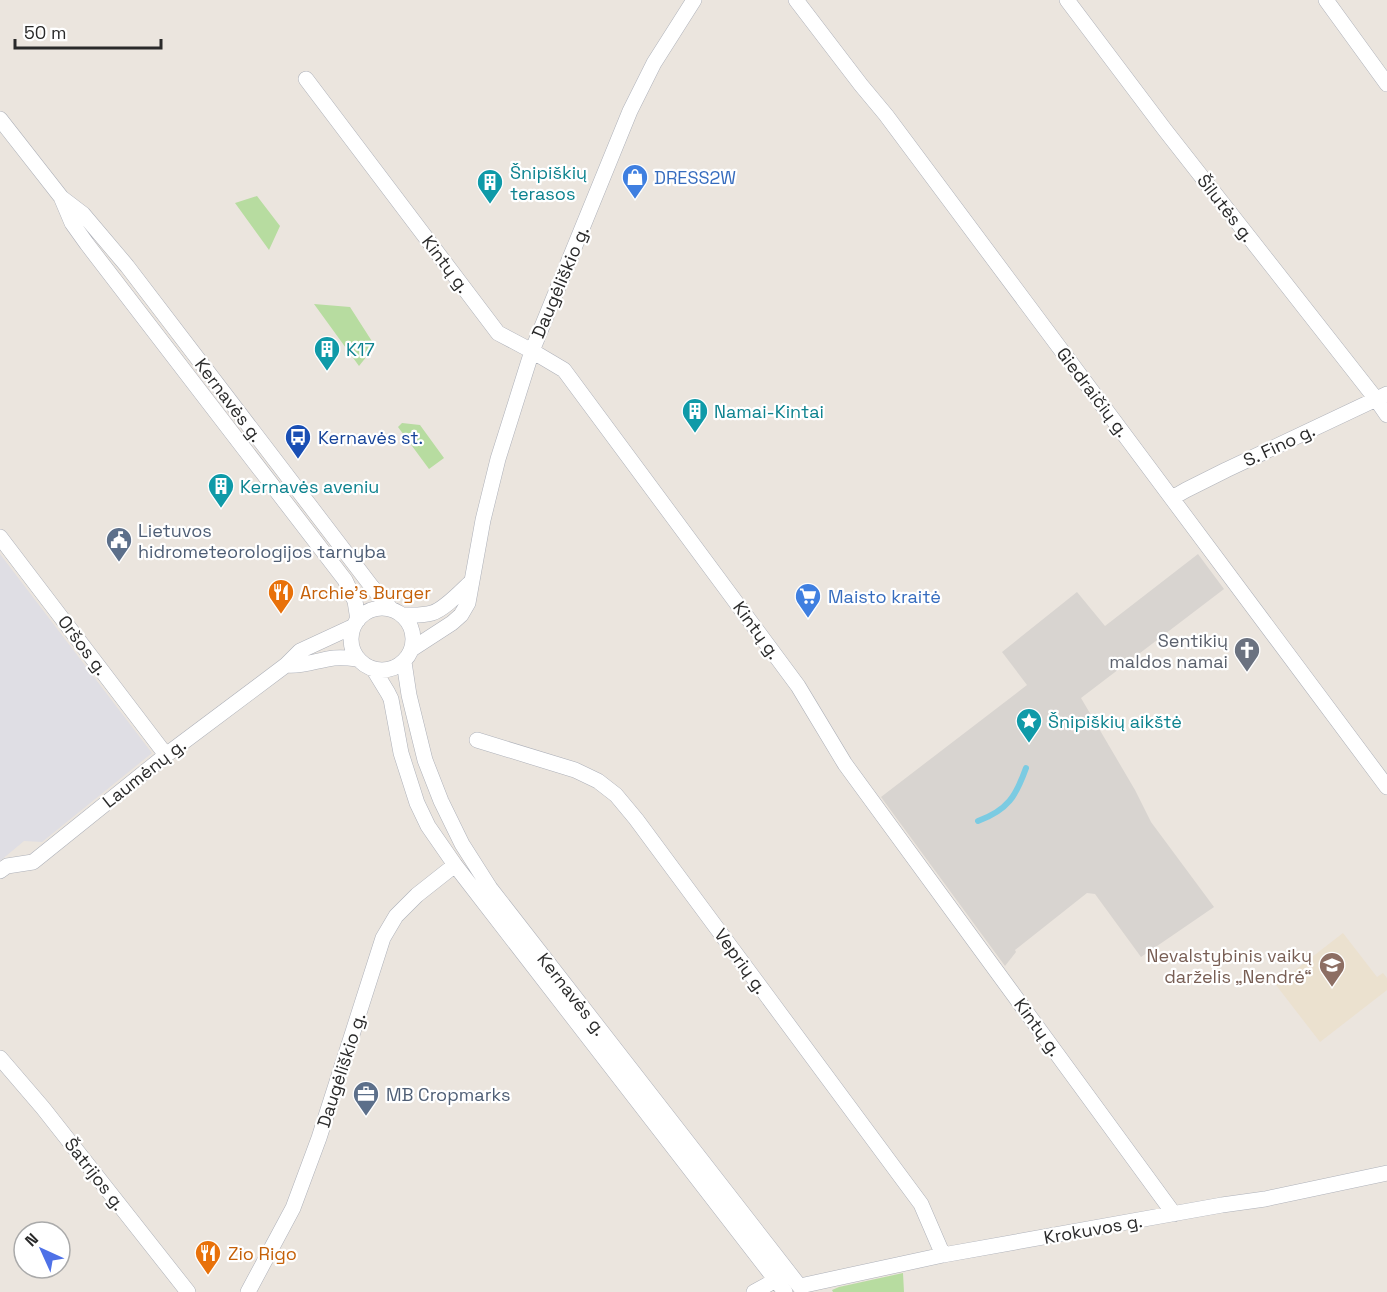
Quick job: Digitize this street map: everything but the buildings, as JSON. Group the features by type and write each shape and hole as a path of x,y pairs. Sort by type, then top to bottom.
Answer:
{"street":[{"name":"Daugėliškio g.","path":"412,649 452,623 468,603 483,520 498,459 532,351 630,111 654,63 694,0"},
{"name":"Giedraičių g.","path":"796,0 886,115 1387,787"},
{"name":"Šilutės g.","path":"1067,0 1165,130 1382,396 1387,415"},
{"path":"1326,0 1387,84"},
{"name":"Kintų g.","path":"306,79 498,333 564,370 798,686 845,764 1174,1214"},
{"name":"Kernavės g.","path":"0,119 60,197 72,223 87,244 345,580 355,601 356,623 351,634 354,652 358,659 374,670 391,699 401,753 417,803 428,826 455,865 791,1287"},
{"name":"Kernavės g.","path":"60,197 84,214 127,266 372,587 408,622 414,639 412,649"},
{"name":"S. Fino g.","path":"1172,498 1382,396"},
{"name":"Oršos g.","path":"0,537 166,755"},
{"path":"356,623 364,614 373,609 382,608 418,615 434,613 471,582"},
{"name":"Laumėnų g.","path":"0,871 7,866 33,862 166,755 286,665 300,651 356,623"},
{"path":"374,670 390,670 404,662 412,649"},
{"path":"286,665 306,665 337,657 358,659"},
{"name":"Kernavės g.","path":"404,662 411,707 425,760 441,801 467,853 490,888 791,1287"},
{"name":"Veprių g.","path":"477,740 575,770 598,781 616,795 921,1204 943,1255"},
{"name":"Daugėliškio g.","path":"248,1292 292,1208 319,1138 383,938 396,916 417,895 455,865"},
{"name":"Šatrijos g.","path":"0,1058 43,1108 188,1292"},
{"name":"Krokuvos g.","path":"754,1292 791,1287 943,1255 1265,1199 1387,1173"}],"shaded area":[{"path":"0,554 152,753 42,842 24,841 0,861"},
{"name":"Šnipiškių aikštė","path":"1198,554 1224,589 1081,698 1151,822 1214,907 1141,957 1095,894 1087,893 1015,950 1016,952 1005,966 881,797 1027,685 1002,652 1077,592 1105,626"},
{"name":"Nevalstybinis vaikų darželis „Nendrė“","path":"1343,933 1377,977 1383,973 1387,978 1387,990 1320,1042 1276,985"}],"green space":[{"path":"257,196 280,226 269,250 235,203"},
{"path":"314,304 350,307 375,346 359,366"},
{"path":"402,423 420,425 444,458 429,469 398,427"},
{"path":"903,1273 904,1292 833,1292 832,1290 839,1287"}],"waterway":[{"path":"978,821 997,812 1010,801 1026,768"}],"place":[{"name":"DRESS2W","path":"635,200"},
{"name":"Šnipiškių terasos","path":"490,205"},
{"name":"K17","path":"327,372"},
{"name":"Namai-Kintai","path":"695,434"},
{"name":"Kernavės st.","path":"298,460"},
{"name":"Kernavės aveniu","path":"221,509"},
{"name":"Lietuvos hidrometeorologijos tarnyba","path":"119,563"},
{"name":"Archie's Burger","path":"281,615"},
{"name":"Maisto kraitė","path":"808,619"},
{"name":"Sentikių maldos namai","path":"1247,673"},
{"name":"Šnipiškių aikštė","path":"1029,744"},
{"name":"Nevalstybinis vaikų darželis „Nendrė“","path":"1332,988"},
{"name":"MB Cropmarks","path":"366,1117"},
{"name":"Zio Rigo","path":"208,1276"}]}
